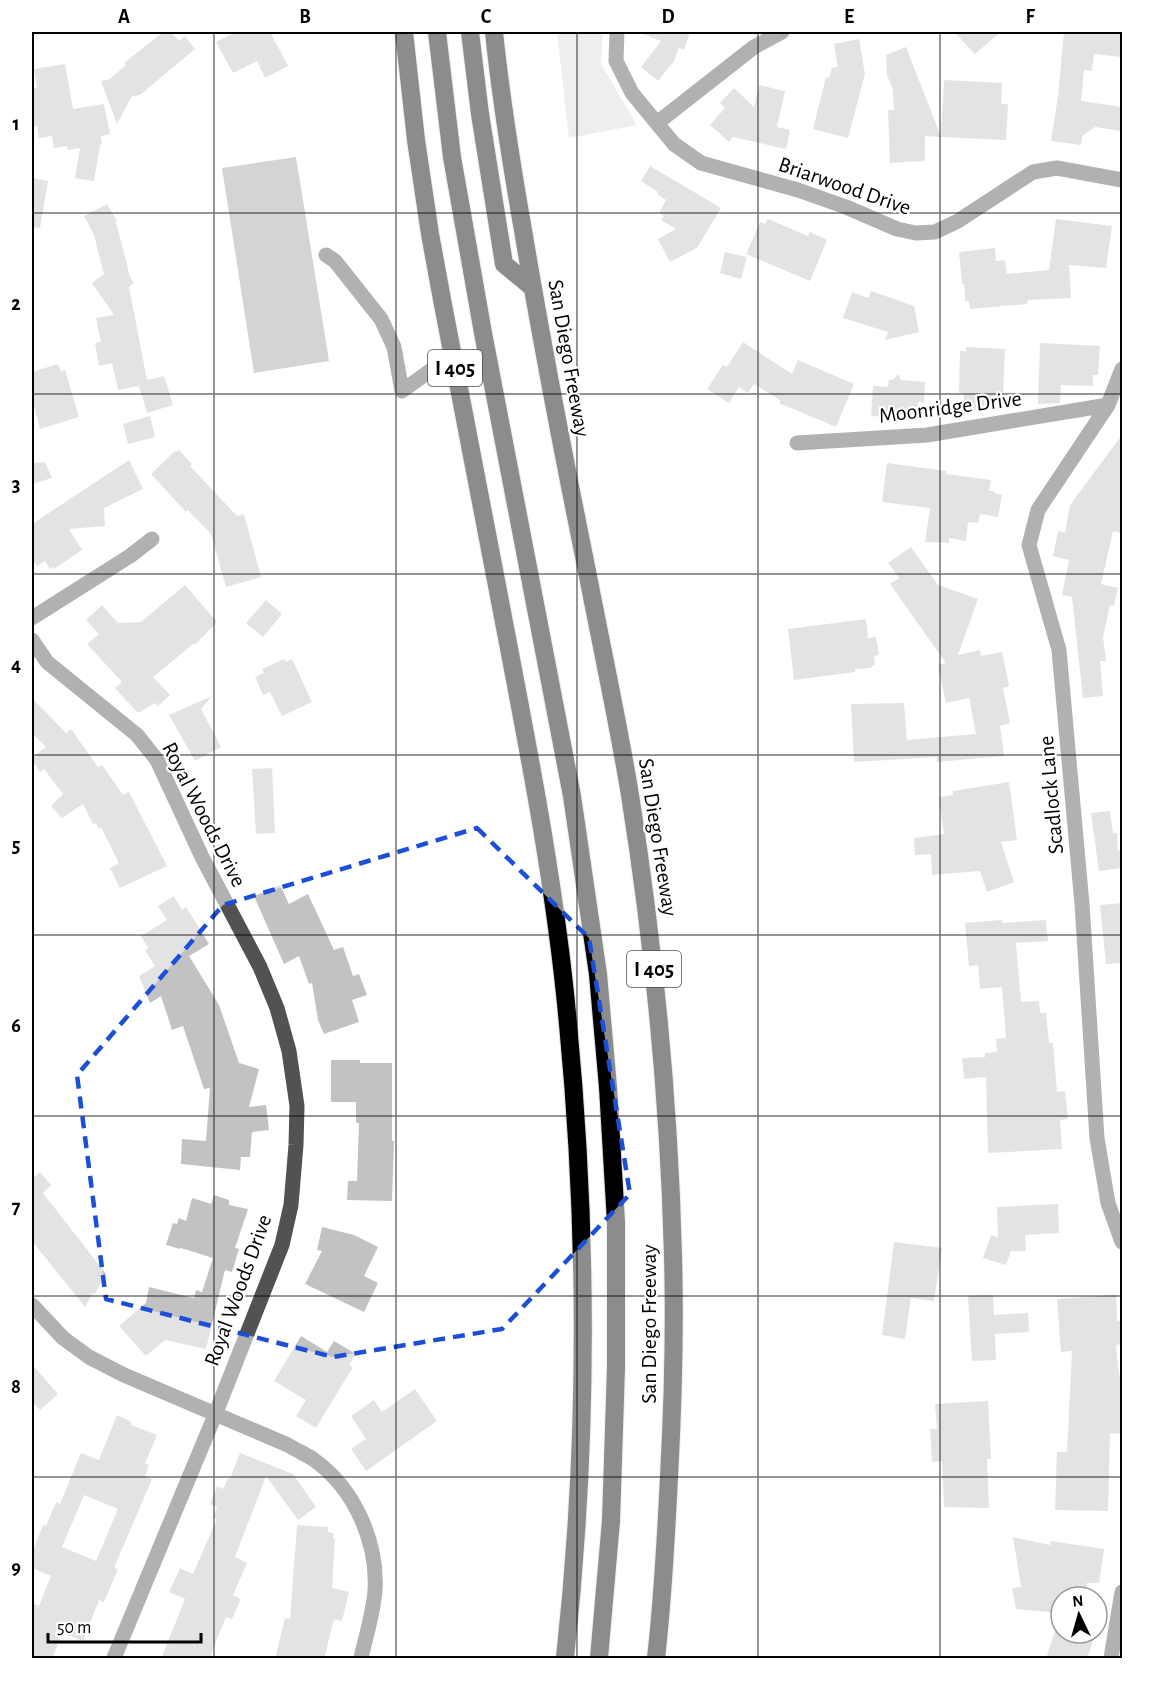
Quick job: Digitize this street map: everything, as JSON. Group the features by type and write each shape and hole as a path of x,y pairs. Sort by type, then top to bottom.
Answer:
{"highway":[{"name":"I 405","path":"404,32 416,140 430,234 540,808 568,1024 582,1239 582,1339 572,1592 565,1659"},
{"path":"437,32 452,157 483,333 572,796 598,974 616,1222 616,1367 611,1521 599,1659"},
{"path":"470,32 480,114 504,264 533,288"},
{"name":"San Diego Freeway","path":"494,32 512,165 557,424 629,792 661,1032 674,1256 674,1339 667,1517 656,1659"}],"street":[{"name":"Briarwood Drive","path":"617,32 616,61 632,93 674,144 701,163 798,190 897,229 916,233 935,231 958,221 1033,172 1057,168 1122,180"},
{"path":"657,123 754,47 782,32"},
{"path":"326,255 335,261 381,319 394,347 402,392 452,355"},
{"name":"Scadlock Lane","path":"1122,369 1108,405 1038,510 1029,545 1059,650 1082,904 1097,1138 1108,1203 1122,1242"},
{"name":"Moonridge Drive","path":"797,443 927,435 1108,405"},
{"path":"32,618 130,556 152,538"},
{"name":"Royal Woods Drive","path":"32,640 47,662 137,735 157,760 202,857 260,967 277,1008 289,1051 297,1106 291,1205 282,1245 215,1415 114,1659"},
{"path":"32,1305 63,1338 89,1357 124,1375 288,1445 313,1459 333,1477 349,1496 361,1518 375,1566 375,1591 361,1659"},
{"path":"1111,1659 1122,1592"}],"highlighted area":[{"path":"477,828 589,938 630,1194 502,1329 333,1357 106,1299 77,1075 223,905"}],"shaded area":[{"path":"557,32 603,32 601,64 637,125 569,138"},
{"path":"296,157 329,361 254,373 222,168"}],"building":[{"path":"163,32 171,32 179,41 185,36 195,49 140,95 132,96 117,124 101,81 110,79 126,65 124,63"},
{"path":"235,32 270,32 288,66 265,78 257,61 233,73 216,42"},
{"path":"640,32 690,32 684,50 679,48 674,61 658,81 641,67 661,41"},
{"path":"954,32 1001,32 975,54"},
{"path":"1064,32 1122,32 1122,57 1094,54 1092,71 1084,70 1081,101 1122,107 1122,131 1095,127 1082,136 1081,145 1051,141"},
{"path":"859,39 865,74 848,138 813,129 826,77 829,78 832,68 838,67 834,44"},
{"path":"906,47 941,137 925,136 925,160 890,163 888,110 894,110 893,90 887,75 886,55"},
{"path":"65,64 73,109 104,104 110,134 101,136 102,144 94,181 75,178 80,148 68,150 67,146 54,148 52,136 39,138 37,126 32,127 32,89 37,88 34,69"},
{"path":"944,80 1002,83 1001,104 1008,104 1006,140 941,137"},
{"path":"759,85 785,91 777,127 790,130 786,149 733,137 729,142 710,125 725,108 720,103 734,88 754,107"},
{"path":"650,166 721,208 697,248 670,262 658,239 676,229 661,220 664,216 659,213 666,200 641,181"},
{"path":"32,178 48,181 40,228 32,227"},
{"path":"107,204 117,221 115,222 130,277 134,283 129,287 147,380 164,376 173,405 147,413 139,386 118,390 112,363 99,366 95,343 101,342 96,318 114,315 92,283 104,274 94,235 84,216"},
{"path":"768,219 808,236 810,232 827,240 810,281 746,254 760,222 765,224"},
{"path":"1056,219 1112,226 1106,268 1069,265 1071,298 1028,300 1027,304 970,309 969,301 965,301 959,252 995,248 996,261 1005,260 1007,274 1049,270"},
{"path":"725,252 747,257 741,279 720,273"},
{"path":"871,291 914,306 919,332 885,340 888,332 843,318 852,292 868,298"},
{"path":"743,342 792,374 798,360 854,384 836,427 779,403 781,401 754,384 748,393 739,387 729,403 707,389 723,365 727,367"},
{"path":"1040,343 1100,346 1098,375 1093,375 1093,386 1061,385 1060,403 1038,404"},
{"path":"966,347 1005,349 1003,400 984,400 984,410 964,409 964,394 959,393 960,351 966,351"},
{"path":"58,364 61,371 65,370 79,417 40,429 32,399 32,372"},
{"path":"898,374 901,380 925,382 924,402 918,402 918,413 902,412 902,415 888,415 888,417 871,416 873,386 888,387 889,379 893,380"},
{"path":"150,416 155,437 128,444 123,424"},
{"path":"1122,435 1122,533 1113,531 1101,584 1118,588 1114,606 1110,605 1103,637 1106,661 1100,661 1103,696 1083,698 1072,597 1062,595 1069,560 1053,556 1058,531 1065,533 1070,505"},
{"path":"179,450 192,464 190,466 237,516 244,514 261,577 226,587 211,534 188,510 186,512 151,474 175,451"},
{"path":"129,460 143,489 104,508 105,526 69,529 82,550 54,569 53,567 50,569 45,561 37,566 32,558 32,524"},
{"path":"45,462 52,478 32,484 34,463"},
{"path":"887,463 991,480 989,491 1002,495 998,517 980,514 978,523 968,522 966,541 949,538 949,543 925,542 930,508 882,502"},
{"path":"911,547 938,585 978,599 958,655 980,650 981,656 1002,652 1009,686 1003,688 1010,723 1000,726 1004,756 937,762 937,757 854,762 851,704 904,703 907,740 976,734 969,698 946,703 938,665 946,663 890,584 899,578 888,563"},
{"path":"185,585 217,622 196,644 193,644 153,677 170,695 158,706 155,703 138,713 115,688 122,682 87,644 99,634 86,620 102,605 118,623 141,622"},
{"path":"266,600 282,614 263,637 246,623"},
{"path":"866,619 868,638 876,637 879,655 874,656 875,665 871,666 872,668 794,680 788,629"},
{"path":"284,659 286,662 292,659 312,702 282,716 270,692 263,695 255,677 264,673 262,669"},
{"path":"212,696 201,709 221,747 195,761 169,715"},
{"path":"32,698 66,733 71,729 98,767 102,765 123,795 129,792 167,866 120,888 110,868 119,863 101,827 99,829 96,823 93,824 83,804 62,818 51,806 63,794 44,769 40,772 32,760 46,747 32,733"},
{"path":"272,768 275,833 256,834 252,769"},
{"path":"1009,782 1017,840 1001,842 1014,882 987,892 980,871 932,875 931,854 915,855 914,838 944,834 939,797 953,795 953,791"},
{"path":"1110,811 1113,833 1117,833 1118,851 1122,850 1122,868 1099,871 1091,813"},
{"path":"280,885 289,904 308,894 334,950 343,947 353,976 359,974 367,995 352,1000 359,1022 324,1034 318,1020 312,983 309,984 299,956 284,964 254,896"},
{"path":"174,896 182,910 186,907 209,944 189,956 219,1005 239,1063 259,1069 249,1107 266,1105 269,1130 252,1132 250,1157 241,1157 240,1170 181,1164 182,1139 206,1141 210,1088 204,1089 183,1026 172,1030 161,996 150,1003 139,976 155,966 145,950 148,948 141,936 167,920 158,906"},
{"path":"1122,903 1122,963 1106,964 1100,905"},
{"path":"1002,920 1003,923 1046,920 1048,941 1016,943 1021,1002 1039,1001 1040,1013 1046,1013 1049,1043 1053,1043 1057,1092 1065,1091 1068,1119 1060,1120 1062,1149 988,1153 986,1077 964,1079 962,1058 985,1057 985,1053 997,1052 996,1039 1006,1038 1002,987 980,989 978,965 969,966 965,923"},
{"path":"331,1060 392,1063 392,1141 394,1141 392,1201 347,1200 348,1181 357,1181 359,1123 356,1123 356,1102 331,1102"},
{"path":"40,1172 51,1185 43,1193 106,1274 85,1307 32,1241 32,1179"},
{"path":"214,1195 229,1200 229,1205 248,1209 235,1248 239,1249 232,1272 225,1270 206,1349 165,1340 146,1356 119,1326 146,1303 149,1287 194,1298 196,1290 202,1292 213,1258 166,1245 173,1223 177,1224 179,1218 186,1221 192,1198 211,1204"},
{"path":"1058,1204 1059,1233 1025,1235 1026,1251 1011,1251 1006,1265 983,1258 991,1235 998,1237 997,1207"},
{"path":"322,1227 354,1235 378,1247 364,1276 378,1283 364,1312 305,1284 322,1251 317,1250"},
{"path":"894,1242 942,1248 934,1301 911,1298 905,1339 882,1335"},
{"path":"993,1295 994,1315 1028,1313 1029,1332 995,1334 996,1360 972,1361 968,1296"},
{"path":"1116,1295 1117,1321 1122,1320 1122,1344 1116,1345 1119,1375 1122,1376 1122,1434 1110,1433 1108,1511 1055,1510 1057,1452 1067,1452 1072,1351 1061,1352 1057,1299"},
{"path":"301,1336 327,1352 334,1341 356,1354 349,1365 353,1367 316,1428 296,1416 306,1400 274,1381"},
{"path":"32,1364 58,1394 40,1410 32,1401"},
{"path":"415,1389 437,1421 366,1471 351,1449 366,1439 351,1416 374,1400 382,1412"},
{"path":"988,1401 991,1459 987,1459 989,1508 944,1507 942,1461 932,1462 930,1429 937,1429 935,1404"},
{"path":"117,1415 132,1422 131,1425 157,1435 145,1463 149,1465 145,1476 152,1479 114,1568 118,1569 104,1602 99,1600 83,1641 62,1633 52,1659 32,1659 32,1603 39,1606 51,1576 32,1568 32,1553 43,1525 46,1526 56,1502 60,1504 81,1453 99,1460","holes":["84,1495 118,1509 96,1561 62,1547"]},
{"path":"240,1453 293,1474 316,1507 298,1520 266,1476 235,1557 247,1563 233,1595 241,1599 232,1619 226,1617 209,1659 161,1659 185,1599 169,1592 180,1568 193,1574 217,1519 213,1518 217,1507 210,1504 217,1486 223,1489 228,1478 230,1479"},
{"path":"297,1525 328,1527 328,1532 334,1533 332,1588 349,1592 342,1621 334,1619 324,1659 275,1659 285,1618 290,1619"},
{"path":"1013,1537 1050,1545 1051,1541 1104,1549 1099,1583 1049,1585 1049,1612 1016,1609 1012,1588 1021,1587"},
{"path":"1051,1645 1091,1645 1087,1659 1046,1659"}]}
